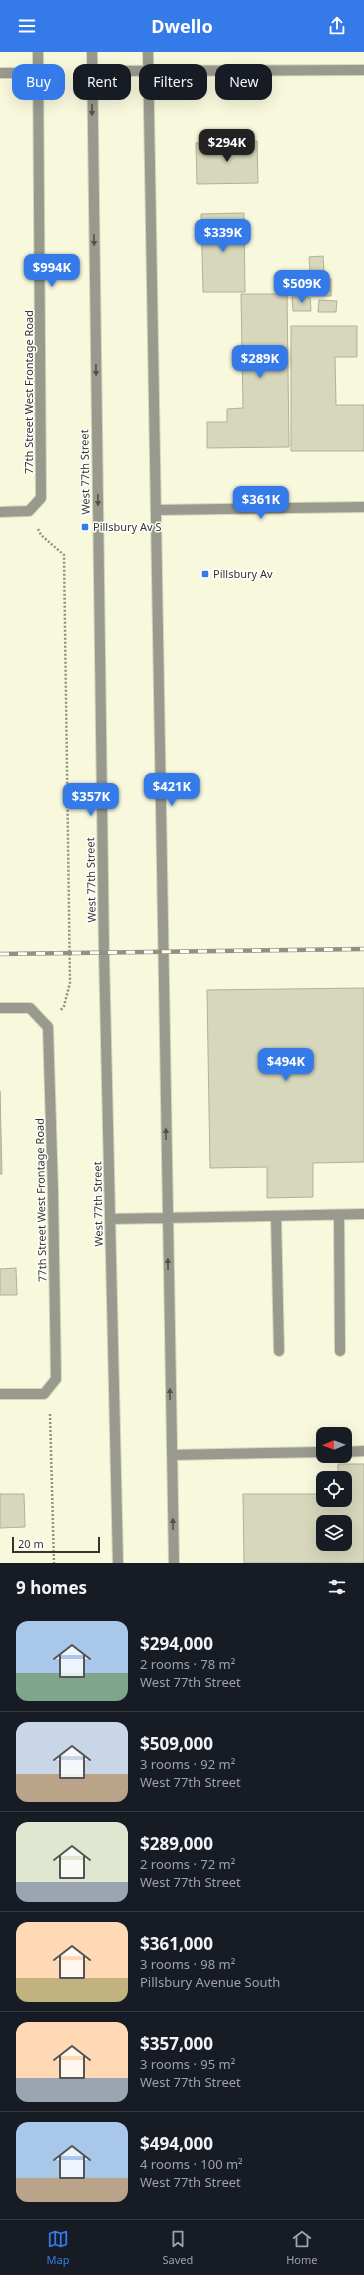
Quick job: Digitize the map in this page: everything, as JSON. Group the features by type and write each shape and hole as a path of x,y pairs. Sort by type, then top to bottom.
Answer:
{"street":[{"name":"77th Street West Frontage Road","path":"38,52 38,64"},
{"name":"West 77th Street","path":"92,52 92,64"},
{"path":"148,52 148,64"},
{"path":"207,71 364,70"},
{"path":"0,73 12,73"},
{"name":"77th Street West Frontage Road","path":"29,511 41,498 38,100"},
{"name":"West 77th Street","path":"92,100 103,900 118,1563"},
{"path":"149,100 157,510 167,1218 174,1563"},
{"path":"157,510 364,507"},
{"path":"0,512 29,511"},
{"path":"0,1008 30,1008 48,1027"},
{"name":"77th Street West Frontage Road","path":"44,1394 56,1379 53,1191 48,1027"},
{"path":"339,1214 340,1351"},
{"path":"110,1219 364,1214"},
{"path":"276,1216 279,1351"},
{"path":"0,1394 44,1394"},
{"path":"352,1452 364,1451"},
{"path":"172,1455 316,1452"}],"path":[{"path":"29,511 41,535 64,555 70,983 64,1006 48,1027"},
{"path":"44,1394 50,1416 54,1563"}],"building":[{"path":"257,141 258,183 197,184 196,143"},
{"path":"244,213 245,292 203,292 201,214"},
{"path":"323,256 324,272 310,272 309,257"},
{"path":"331,279 331,296 311,296 311,280"},
{"path":"241,294 287,294 289,447 207,448 207,422 227,422 227,409 243,408"},
{"path":"292,297 310,297 311,311 293,311"},
{"path":"319,300 337,301 336,312 318,312"},
{"path":"291,326 357,326 357,357 335,357 336,405 364,405 364,451 291,451"},
{"path":"364,988 364,1162 313,1163 313,1197 267,1198 267,1167 210,1168 207,990"},
{"path":"0,1091 2,1174 0,1174"},
{"path":"16,1268 17,1295 0,1295 0,1269"},
{"path":"338,1464 364,1464 364,1563 244,1563 243,1494 316,1494 316,1507 352,1507 352,1471 338,1471"},
{"path":"0,1494 24,1494 25,1527 0,1528"}],"railway":[{"path":"0,954 364,949"}],"place":[{"name":"Pillsbury Av S","path":"85,527"},
{"name":"Pillsbury Av","path":"205,574"}]}
